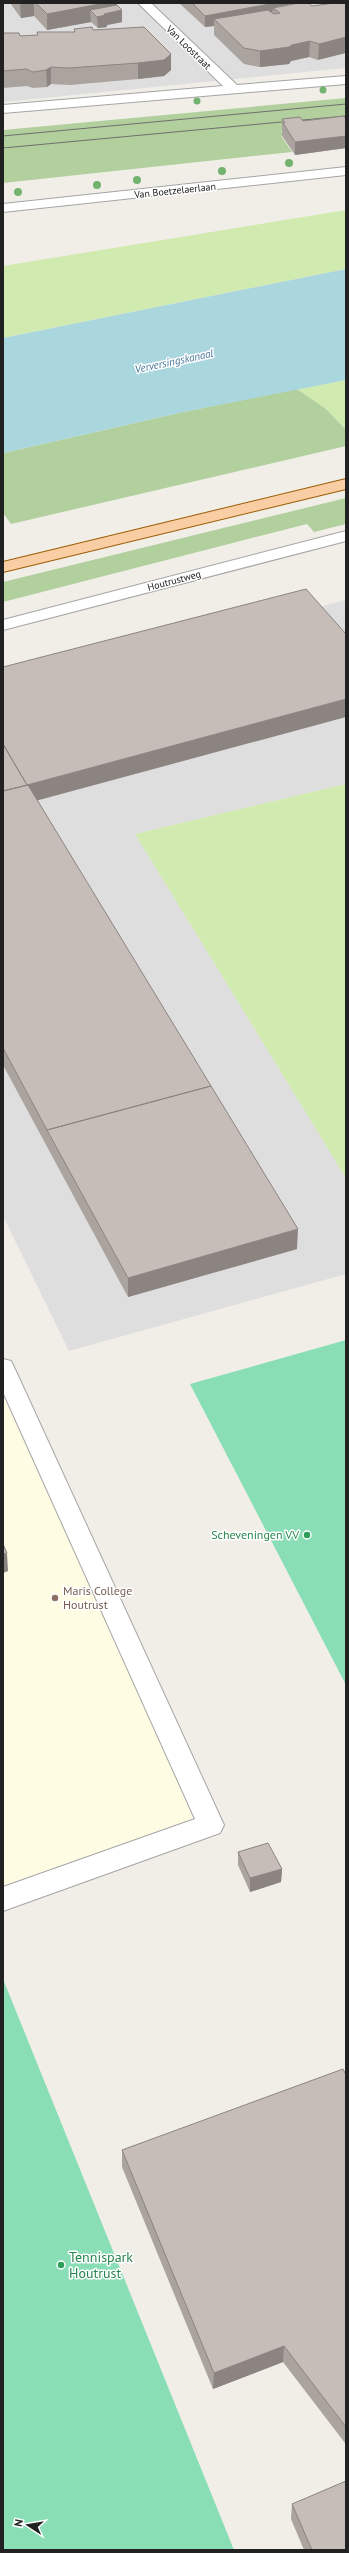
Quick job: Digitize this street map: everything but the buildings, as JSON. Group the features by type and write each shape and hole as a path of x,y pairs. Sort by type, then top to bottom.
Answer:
{"main road":[{"path":"3,567 346,484"}],"street":[{"name":"Van Loostraat","path":"144,3 235,91"},
{"path":"3,109 235,91 346,80"},
{"name":"Van Boetzelaerlaan","path":"3,208 346,171"},
{"name":"Houtrustweg","path":"3,625 346,536"},
{"path":"3,1899 212,1826 4,1369"}],"shaded area":[{"path":"3,3 346,3 346,68 3,102"},
{"path":"346,600 346,784 135,834 346,1178 346,1274 69,1351 3,1216 3,687"},
{"name":"Maris College Houtrust","path":"3,1371 209,1824 3,1895"}],"green space":[{"path":"346,98 346,121 281,131 284,135 281,136 292,152 3,183 3,130"},
{"path":"346,210 346,269 3,338 3,266"},
{"path":"346,380 346,430 326,409 297,389"},
{"path":"297,389 326,409 346,430 346,446 11,524 3,513 3,453 183,412"},
{"path":"346,498 346,524 314,532 307,524 3,602 3,582"},
{"path":"346,784 346,1178 135,834"},
{"name":"Scheveningen VV","path":"346,1340 346,1685 190,1384"},
{"name":"Tennispark Houtrust","path":"3,1979 234,2550 3,2550"}],"water":[{"name":"Verversingskanaal","path":"346,269 346,380 183,412 3,453 3,338"}],"tram line":[{"path":"3,136 346,104"},
{"path":"3,148 346,116"}],"place":[{"name":"Scheveningen VV","path":"307,1535"},
{"name":"Maris College Houtrust","path":"55,1598"},
{"name":"Tennispark Houtrust","path":"61,2265"}]}
